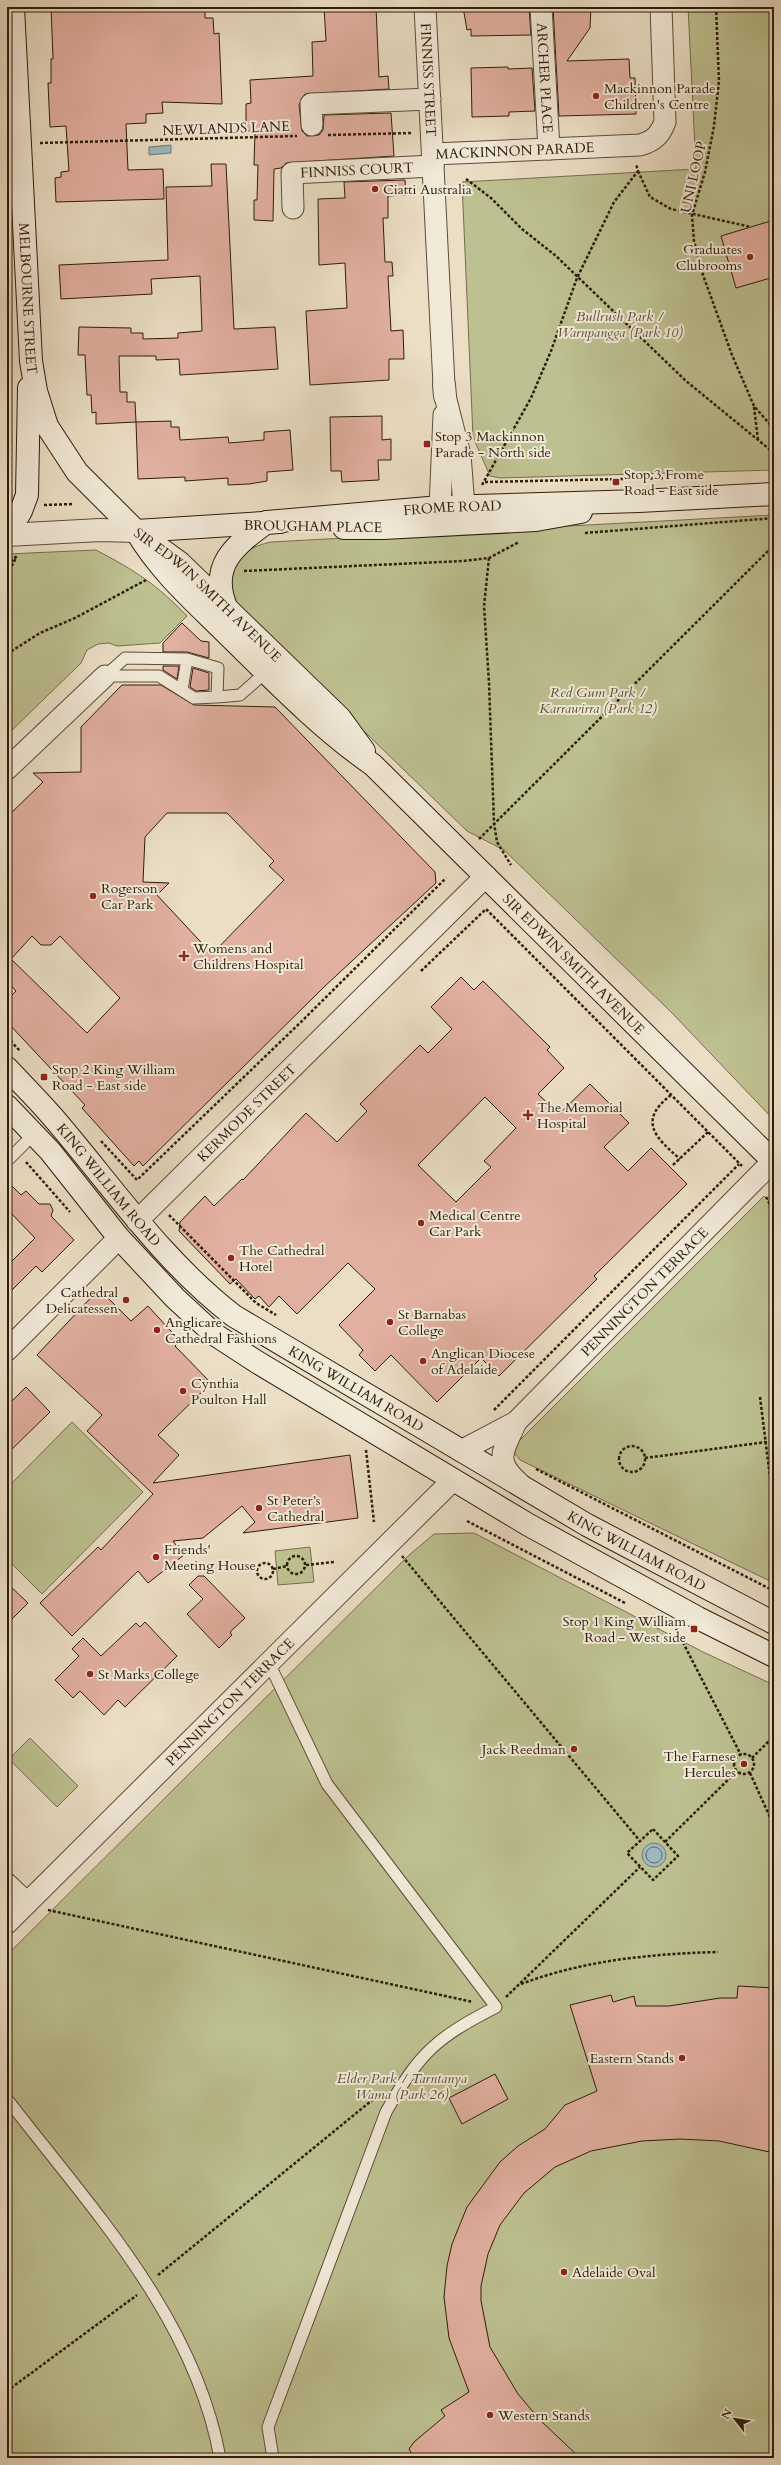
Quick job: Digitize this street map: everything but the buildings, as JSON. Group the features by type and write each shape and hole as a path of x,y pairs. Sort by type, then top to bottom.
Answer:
{"main road":[{"name":"MELBOURNE STREET","path":"13,7 31,361 41,410 56,443 77,472 136,531"},
{"path":"7,535 21,511 27,495 27,426 31,361"},
{"name":"FROME ROAD","path":"266,522 440,507 639,501 774,494"},
{"name":"FROME ROAD","path":"452,525 545,519 639,501"},
{"path":"440,507 452,525 464,506"},
{"path":"227,609 221,586 226,559 241,541 266,522"},
{"name":"BROUGHAM PLACE","path":"7,535 100,530 136,531 266,522 359,528 452,525"},
{"name":"SIR EDWIN SMITH AVENUE","path":"136,531 153,558 163,570 266,672 328,732 373,765 774,1162"},
{"name":"SIR EDWIN SMITH AVENUE","path":"136,531 180,564 340,718 373,765"},
{"name":"KING WILLIAM ROAD","path":"7,1068 50,1114 137,1221 190,1278 234,1316 600,1532 774,1623"},
{"name":"KING WILLIAM ROAD","path":"7,1106 34,1134 119,1238 175,1298 214,1334 257,1362 579,1554 698,1618 774,1656"},
{"name":"KERMODE STREET","path":"119,1238 137,1221"},
{"path":"453,1480 476,1473 517,1483"}],"street":[{"name":"FINNISS STREET","path":"426,7 433,160"},
{"name":"ARCHER PLACE","path":"542,7 549,149"},
{"name":"MACKINNON PARADE","path":"440,507 445,390 433,160 549,149 631,145 649,142 662,131 665,122 661,7"},
{"path":"312,132 311,104 430,99"},
{"name":"FINNISS COURT","path":"293,208 292,173 433,160"},
{"name":"MACKINNON PARADE","path":"445,390 460,455 464,506"},
{"path":"7,769 105,676"},
{"name":"KERMODE STREET","path":"137,1221 486,876"},
{"name":"PENNINGTON TERRACE","path":"461,1451 516,1422 774,1162"},
{"name":"KERMODE STREET","path":"7,1350 119,1238"},
{"name":"PENNINGTON TERRACE","path":"516,1422 503,1452 503,1463 517,1483"},
{"name":"PENNINGTON TERRACE","path":"7,1923 453,1480"},
{"path":"7,1884 27,1903"}],"lane":[{"path":"105,676 125,658 187,659 218,668 217,697"},
{"path":"182,690 187,659"},
{"path":"105,676 159,676 194,698 240,695 266,672"},
{"path":"7,1161 34,1134"},
{"path":"269,1663 327,1784 496,2007 448,2033 427,2050 413,2067 386,2112 268,2427 274,2458"},
{"path":"7,2099 64,2170 149,2286 177,2335 195,2374 217,2440 220,2458"}],"path":[{"name":"UNI LOOP","path":"716,7 719,81 714,126 705,172 692,215 694,241 703,276 732,355 754,406 774,429"},
{"name":"NEWLANDS LANE","path":"20,144 312,132 432,132"},
{"path":"631,145 638,170 650,197 671,209 692,215 751,227"},
{"path":"480,487 531,398 552,351 577,278 614,202 638,170"},
{"path":"466,179 492,198 686,381 774,454"},
{"path":"754,406 758,440"},
{"path":"484,482 673,478"},
{"path":"43,505 74,504"},
{"path":"584,533 774,518"},
{"path":"236,568 244,571 488,558 525,540"},
{"path":"479,840 494,823 774,545"},
{"path":"7,575 18,554"},
{"path":"488,558 484,606 489,683 494,823 497,842 511,865"},
{"path":"7,654 45,631 75,618 163,570"},
{"path":"137,1180 302,1021 446,878"},
{"path":"486,909 739,1164 494,1411"},
{"path":"672,1095 657,1110 652,1121 653,1132 660,1142 680,1159"},
{"path":"673,1165 708,1132"},
{"path":"17,1152 74,1216"},
{"path":"766,1197 769,1201 770,1217 774,1228"},
{"path":"167,1214 256,1303 282,1319"},
{"path":"760,1397 771,1485"},
{"path":"645,1458 774,1441"},
{"path":"365,1445 374,1522"},
{"path":"632,1446 641,1450 645,1458 641,1468 633,1472 621,1467 618,1458 623,1449 632,1446"},
{"path":"534,1468 774,1591"},
{"path":"391,1542 640,1841"},
{"path":"297,1556 304,1559 306,1565 304,1571 294,1574 289,1572 287,1566 291,1557 297,1556"},
{"path":"264,1562 270,1564 273,1570 271,1576 266,1579 261,1578 257,1570 259,1565 264,1562"},
{"path":"306,1565 334,1562"},
{"path":"273,1570 287,1566"},
{"path":"676,1629 741,1755"},
{"path":"752,1758 774,1736"},
{"path":"737,1771 735,1762 741,1755 747,1754 752,1758 754,1764 750,1773 774,1826"},
{"path":"665,1842 737,1771"},
{"path":"737,1771 743,1774 750,1773"},
{"path":"653,1829 665,1842 678,1856 653,1880 628,1853 653,1829"},
{"path":"27,1903 496,2007 640,1866"},
{"path":"518,1985 574,1967 621,1958 663,1953 718,1952"},
{"path":"156,2277 380,2094"},
{"path":"7,2391 149,2286"}],"green space":[{"name":"Bullrush Park / Warnpangga (Park 10)","path":"688,7 774,7 774,470 500,478 490,476 473,437 462,182 696,169"},
{"name":"Red Gum Park / Karrawirra (Park 12)","path":"774,515 774,1120 672,1013 504,850 467,831 238,609 233,597 231,585 235,565 241,557 259,545 271,542"},
{"path":"96,550 145,579 165,595 187,616 160,643 117,646 109,643 98,644 87,650 81,663 7,735 7,554"},
{"path":"764,1196 774,1206 774,1583 520,1460 511,1449"},
{"path":"72,1422 143,1492 42,1594 7,1559 7,1488"},
{"name":"Elder Park / Tarntanya Wama (Park 26)","path":"474,1533 703,1652 774,1685 774,2458 7,2458 7,1955 408,1556 434,1534"},
{"path":"310,1547 314,1582 278,1585 275,1551"},
{"path":"30,1738 78,1786 57,1807 9,1759"}],"water":[{"path":"171,145 171,153 149,155 149,147"},
{"path":"654,1843 663,1846 666,1855 663,1864 654,1867 645,1864 642,1855 645,1846"}],"place":[{"name":"Mackinnon Parade Children's Centre","path":"596,96"},
{"name":"Ciatti Australia","path":"375,189"},
{"name":"Graduates Clubrooms","path":"750,257"},
{"name":"Stop 3 Mackinnon Parade - North side","path":"427,444"},
{"name":"Stop 3 Frome Road - East side","path":"616,482"},
{"name":"Rogerson Car Park","path":"93,896"},
{"name":"Womens and Childrens Hospital","path":"184,956"},
{"name":"Stop 2 King William Road - East side","path":"44,1077"},
{"name":"The Memorial Hospital","path":"528,1115"},
{"name":"Medical Centre Car Park","path":"421,1223"},
{"name":"The Cathedral Hotel","path":"231,1258"},
{"name":"Cathedral Delicatessen","path":"126,1300"},
{"name":"St Barnabas College","path":"390,1322"},
{"name":"Anglicare Cathedral Fashions","path":"157,1330"},
{"name":"Anglican Diocese of Adelaide","path":"423,1361"},
{"name":"Cynthia Poulton Hall","path":"183,1391"},
{"name":"St Peter’s Cathedral","path":"259,1508"},
{"name":"Friends' Meeting House","path":"156,1557"},
{"name":"Stop 1 King William Road - West side","path":"694,1629"},
{"name":"St Marks College","path":"90,1674"},
{"name":"Jack Reedman","path":"574,1749"},
{"name":"The Farnese Hercules","path":"744,1764"},
{"name":"Eastern Stands","path":"682,2058"},
{"name":"Adelaide Oval","path":"564,2272"},
{"name":"Western Stands","path":"490,2415"}]}
